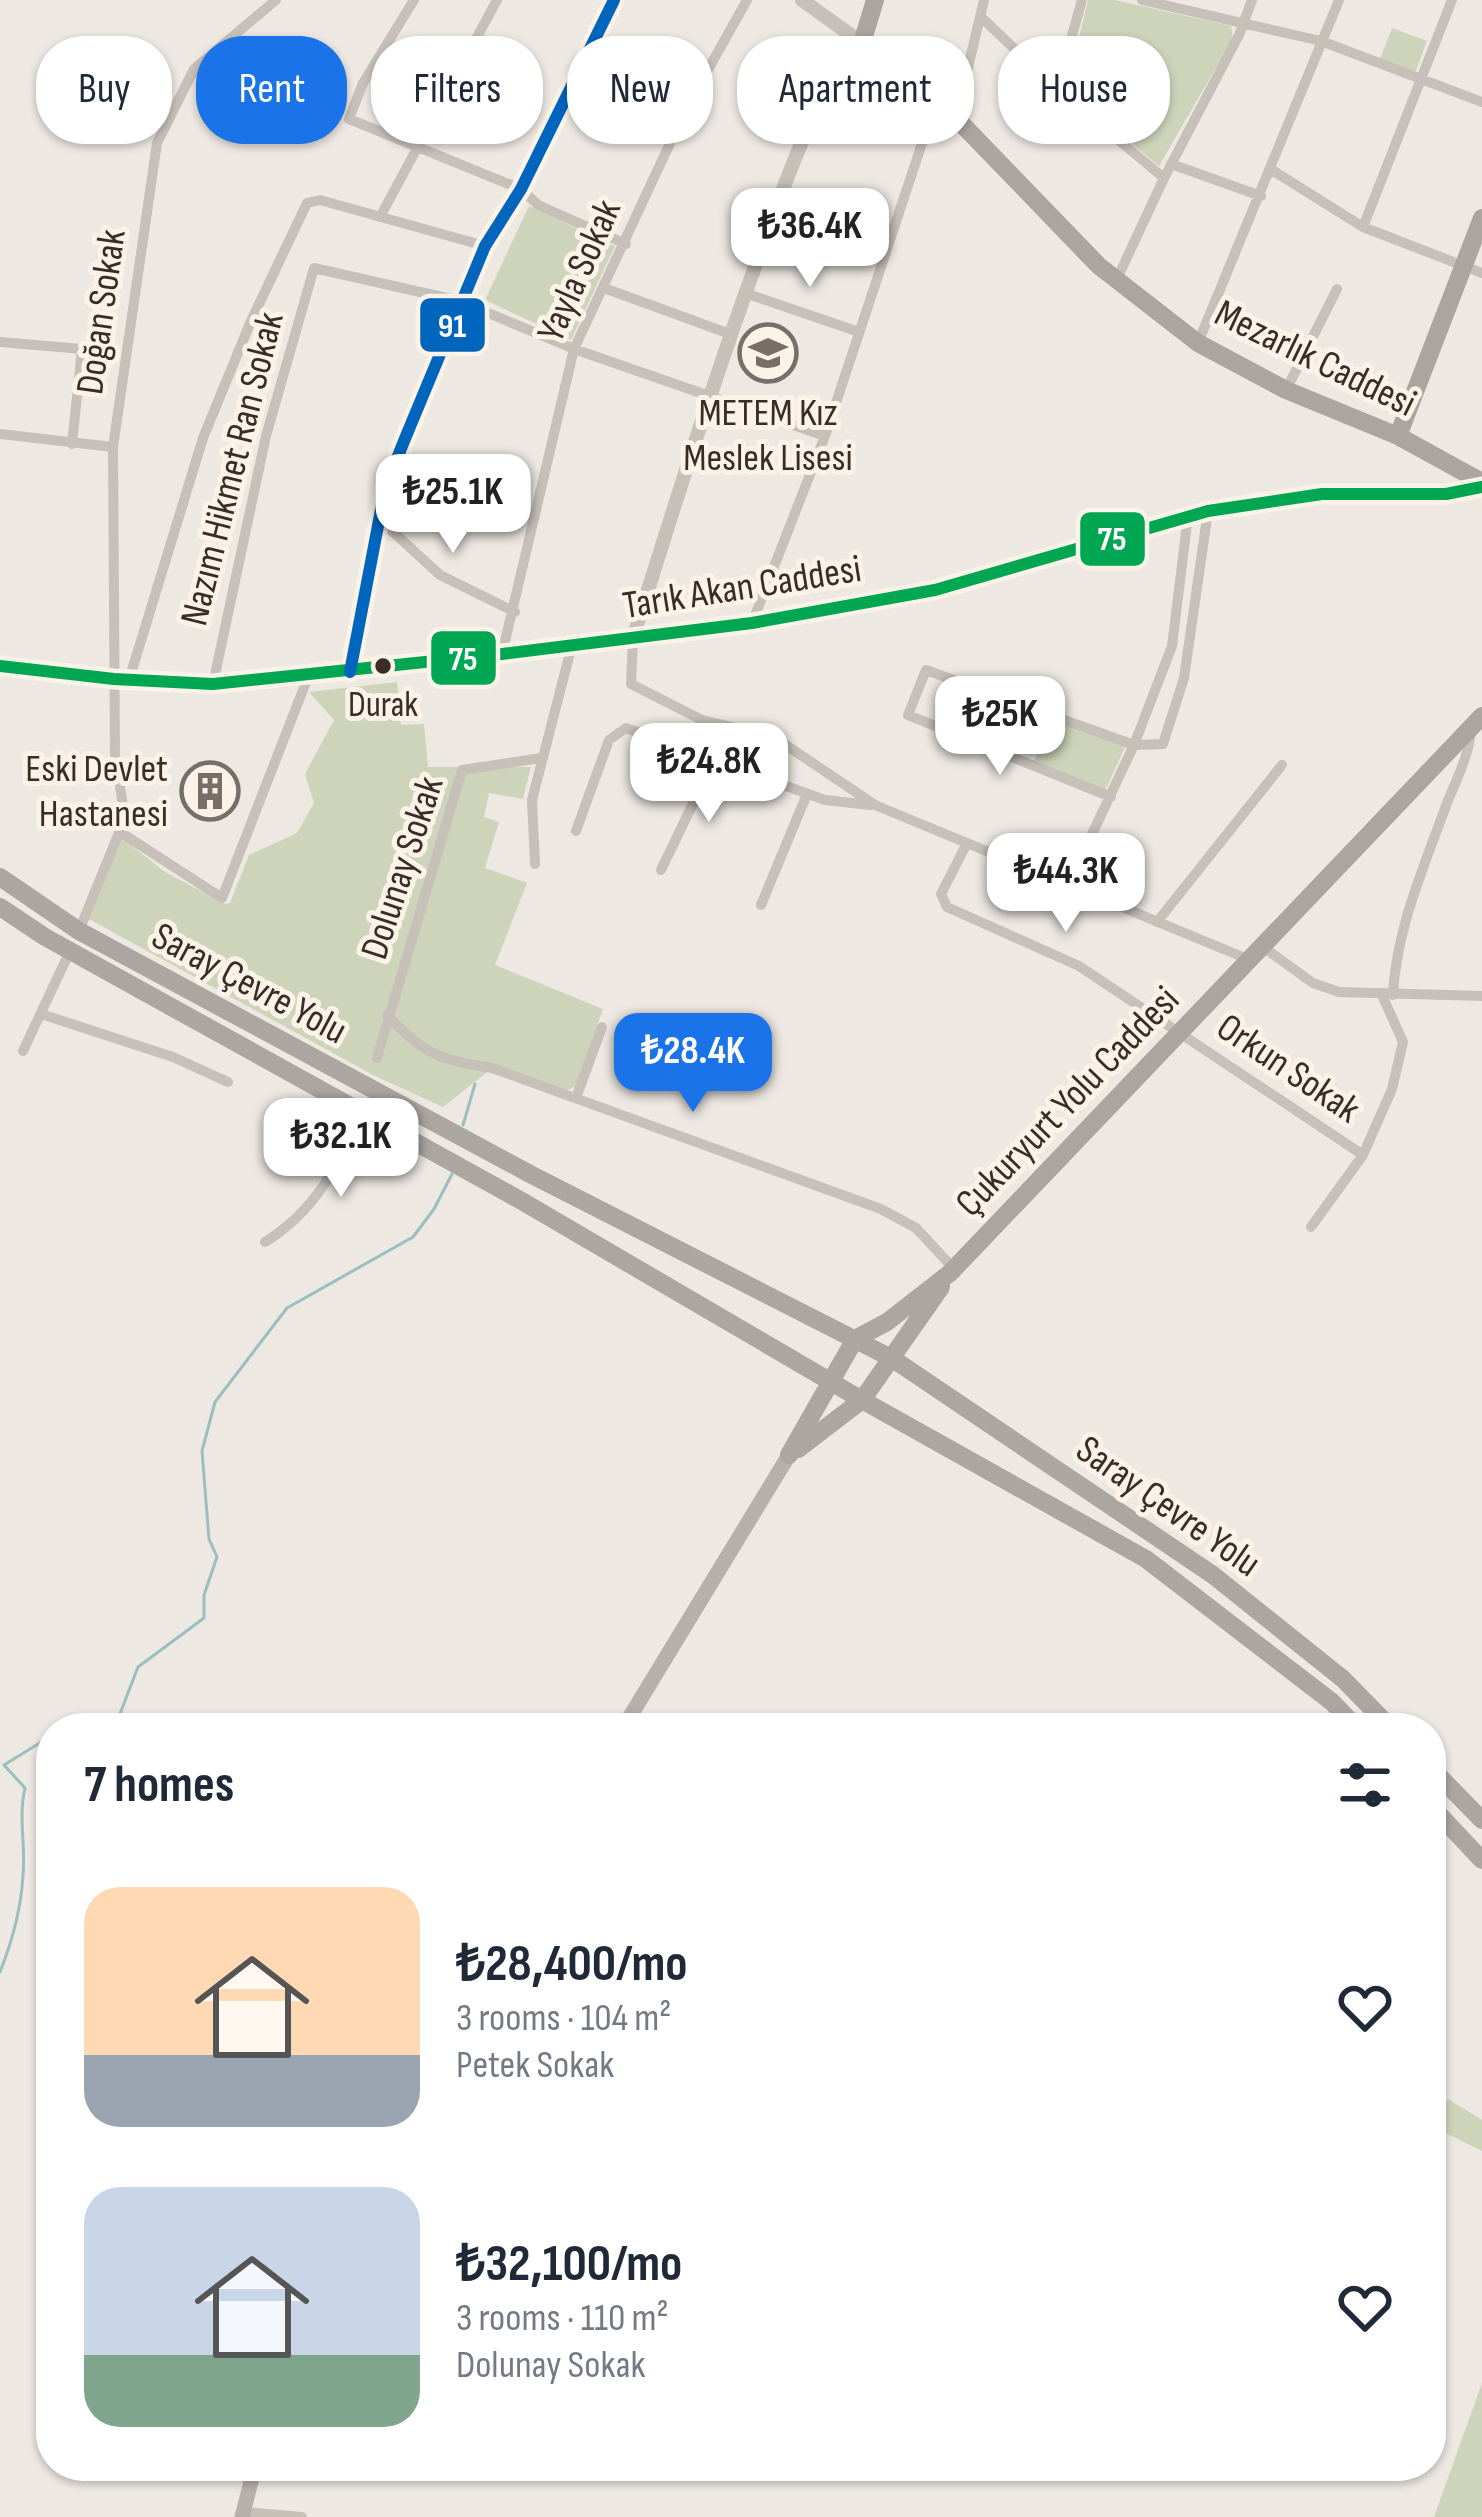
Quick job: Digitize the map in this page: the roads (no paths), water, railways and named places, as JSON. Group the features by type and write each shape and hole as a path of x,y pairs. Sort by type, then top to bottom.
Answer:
{"highway":[{"name":"Saray Çevre Yolu","path":"0,877 80,931 530,1174 893,1359 1214,1575 1343,1679 1376,1713"},
{"name":"Saray Çevre Yolu","path":"0,907 70,951 1146,1559 1343,1713"},
{"path":"789,1455 855,1339 887,1322 952,1271"},
{"path":"789,1455 862,1400 952,1271"},
{"path":"1446,1783 1482,1820"},
{"path":"1446,1822 1482,1860"}],"main road":[{"path":"864,36 875,0"},
{"name":"Mezarlık Caddesi","path":"974,136 1117,279 1198,343 1286,390 1398,436 1470,472 1482,484"},
{"path":"1398,436 1473,269 1482,218"},
{"name":"Tarık Akan Caddesi","path":"0,666 122,680 213,684 502,655 752,623 934,590 1198,514 1322,494 1446,494 1482,484"},
{"name":"Çukuryurt Yolu Caddesi","path":"952,1271 1477,722"},
{"path":"632,1713 789,1455"},
{"path":"243,2514 251,2481"}],"street":[{"name":"Doğan Sokak","path":"120,832 125,807 116,754 122,680 113,447 157,143 194,69 276,0"},
{"path":"414,0 363,83 349,119 521,189 538,205 626,244"},
{"path":"380,217 497,0"},
{"path":"350,672 386,488 485,246 521,189 614,0"},
{"name":"Yayla Sokak","path":"502,655 574,349 686,109 748,0"},
{"name":"Mezarlık Caddesi","path":"802,0 852,36"},
{"path":"974,45 984,0"},
{"path":"1072,36 1082,0"},
{"path":"1142,0 1321,41 1482,102"},
{"path":"1117,279 1252,0"},
{"path":"1198,343 1340,0"},
{"path":"1363,227 1452,0"},
{"path":"981,17 1001,36"},
{"path":"800,144 709,394 633,638 631,684 702,720 774,737 875,805 1157,922 1256,954 1339,992 1482,996"},
{"path":"752,623 825,436 922,144"},
{"path":"1124,144 1164,178"},
{"path":"1171,164 1262,196"},
{"path":"1272,170 1363,227 1473,269"},
{"path":"122,680 203,438 250,321 307,203 320,200 485,246"},
{"name":"Nazım Hikmet Ran Sokak","path":"213,684 266,436 314,268 460,301"},
{"path":"604,288 730,334"},
{"path":"1286,390 1336,290"},
{"path":"746,293 859,332"},
{"path":"460,301 574,349 825,436"},
{"path":"0,342 82,349 72,444"},
{"path":"0,434 113,447"},
{"path":"1068,885 1134,745 1172,646 1198,514"},
{"path":"1111,797 908,715 926,670 1134,745 1163,745 1181,686 1198,514"},
{"path":"379,519 440,575 515,612"},
{"path":"535,864 532,800 572,646"},
{"path":"80,931 120,832 222,898 308,677"},
{"path":"1160,680 1181,686"},
{"path":"1311,1226 1363,1155 1392,1089 1402,1042 1387,995 1422,872 1477,722"},
{"path":"576,831 609,740 626,728 825,800 875,805"},
{"name":"Dolunay Sokak","path":"377,1058 462,770 541,758"},
{"path":"662,870 714,760"},
{"path":"1157,922 1282,765"},
{"path":"761,905 807,794"},
{"name":"Orkun Sokak","path":"967,843 941,894 947,907 1079,966 1363,1155"},
{"path":"23,1052 70,951"},
{"path":"41,1013 173,1057 228,1082"},
{"path":"388,1015 419,1048 492,1068 881,1209 916,1228 952,1271"},
{"path":"576,1099 602,1027"},
{"path":"265,1242 295,1224 313,1202 346,1150 360,1111"},
{"path":"243,2514 302,2517"}],"waterway":[{"path":"463,1125 475,1084"},
{"path":"120,1713 138,1667 204,1618 204,1595 217,1557 209,1539 202,1451 215,1402 287,1308 413,1237 452,1174"},
{"path":"0,1972 18,1913 24,1865 25,1788 4,1765 36,1745"}],"place":[{"name":"METEM Kız Meslek Lisesi","path":"768,353"},
{"name":"Durak","path":"383,666"},
{"name":"Eski Devlet Hastanesi","path":"210,791"}]}
